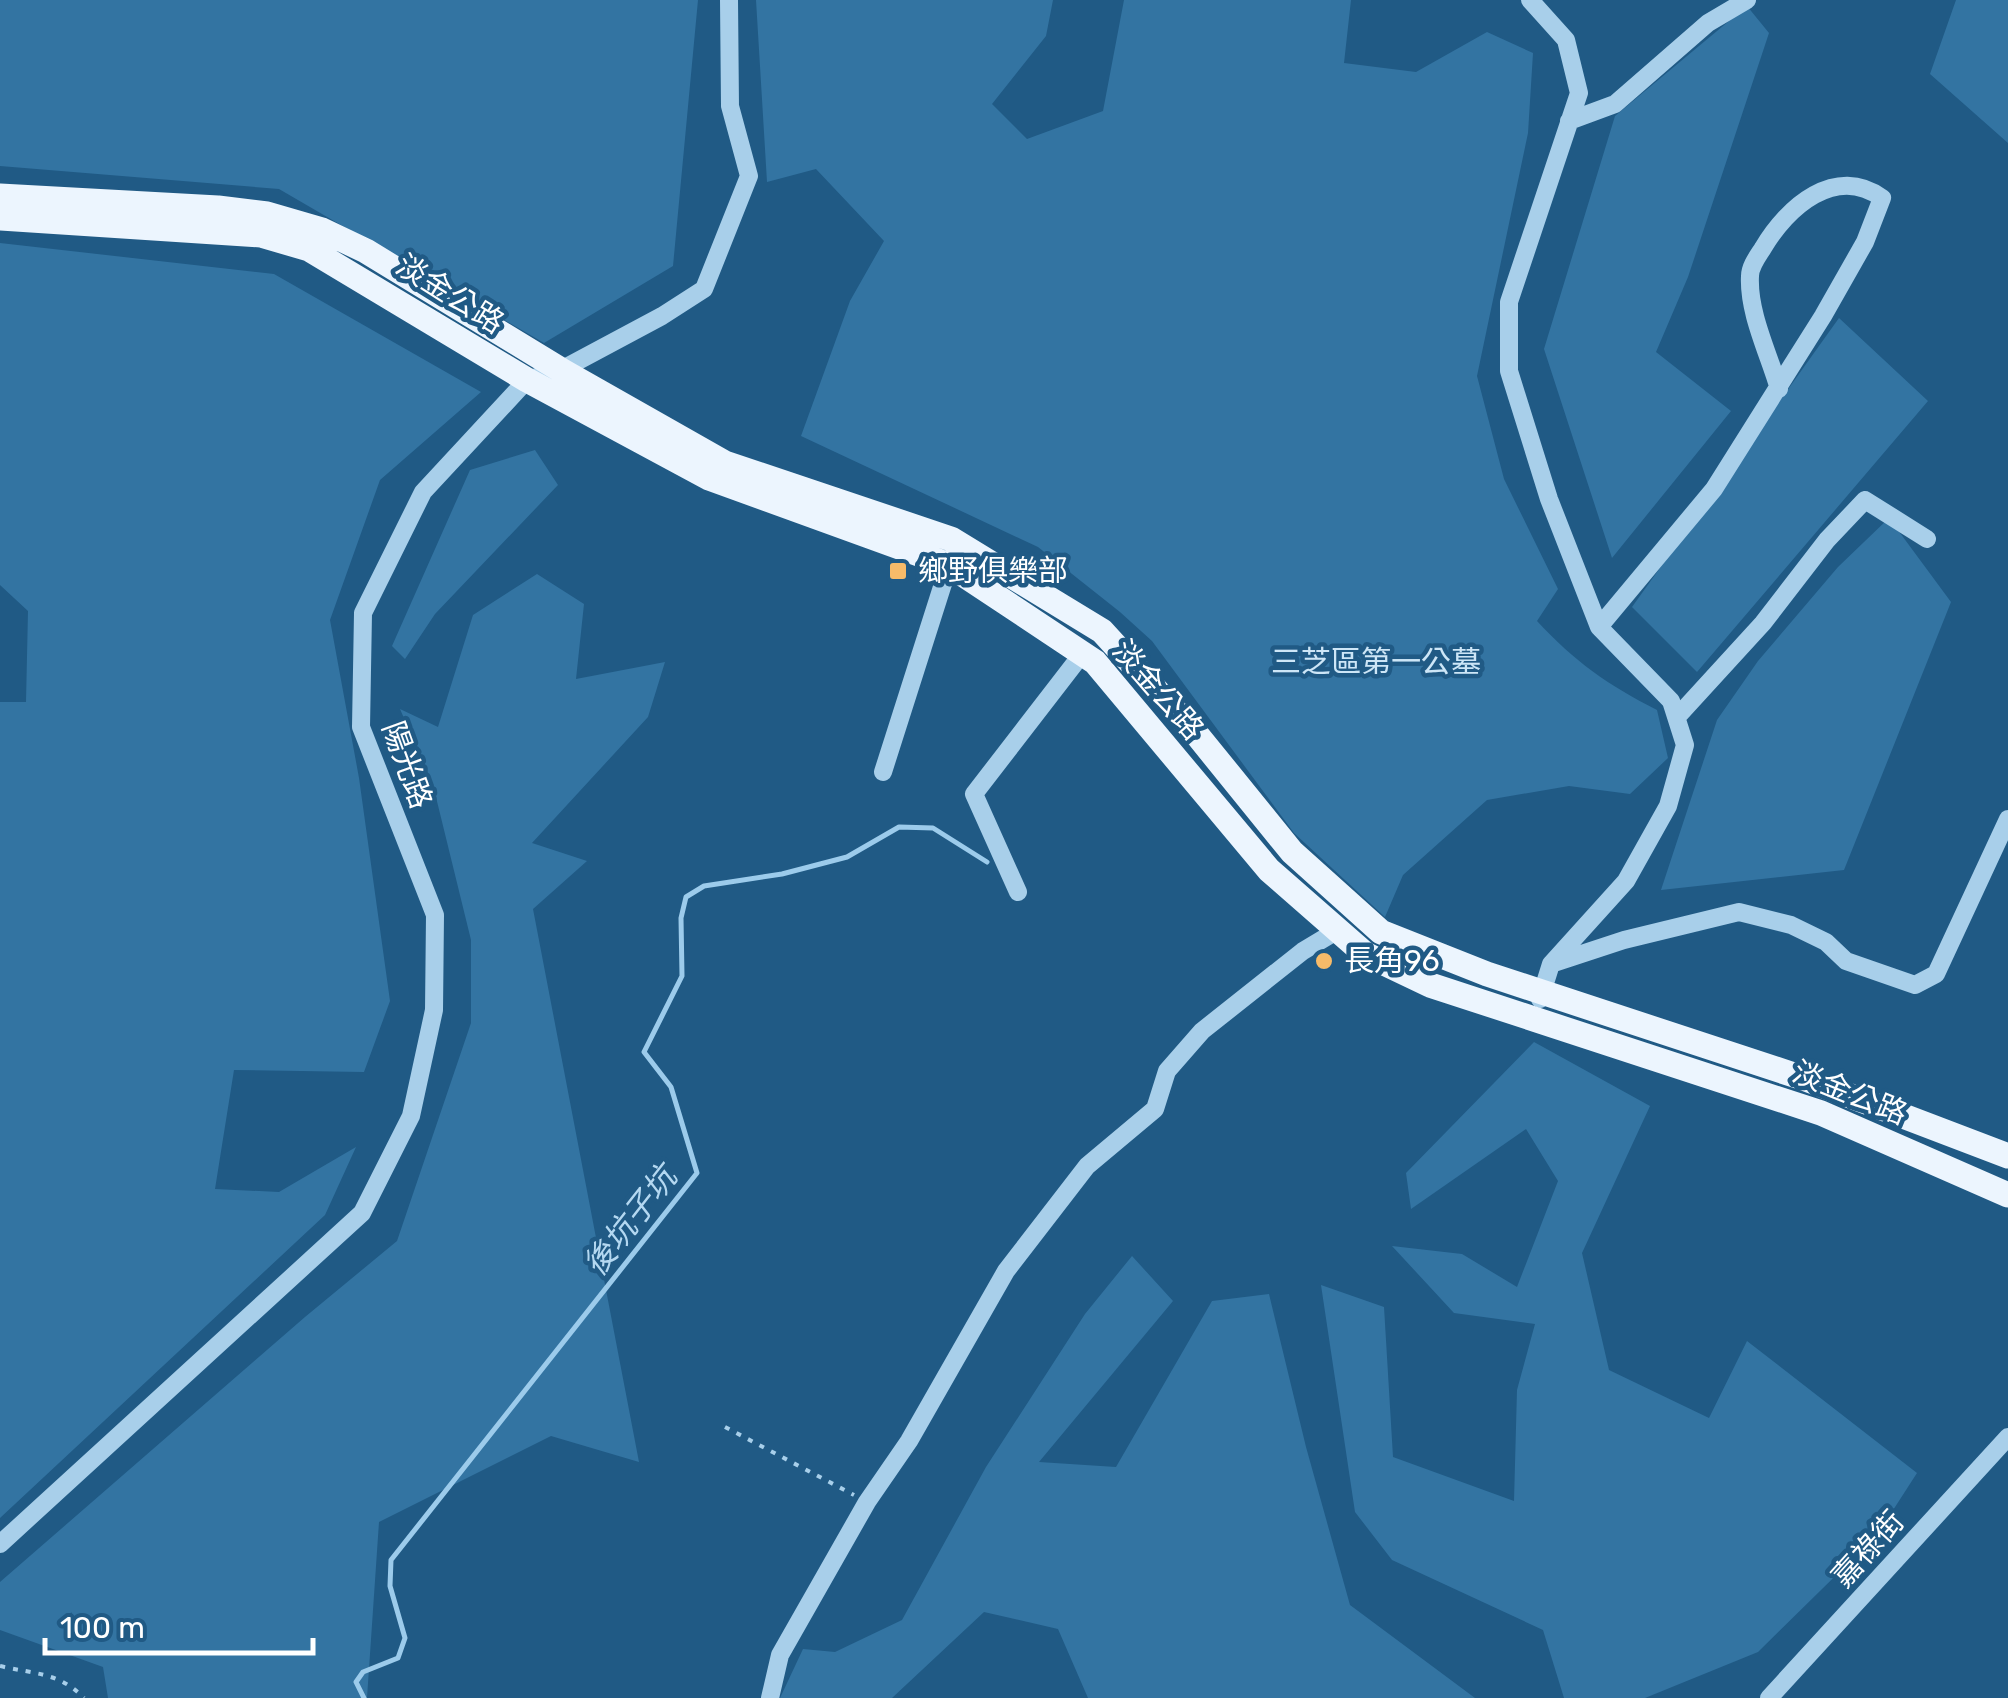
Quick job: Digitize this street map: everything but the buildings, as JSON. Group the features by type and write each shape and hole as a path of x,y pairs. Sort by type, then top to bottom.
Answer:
{"main road":[{"name":"淡金公路","path":"0,196 218,208 298,222 366,251 561,370 725,462 951,539 1102,631 1167,702 1292,852 1381,932 1544,993 1806,1079 2008,1156"},
{"name":"淡金公路","path":"0,218 262,235 309,250 527,380 710,478 949,565 1094,662 1268,870 1364,954 1430,985 1821,1113 2008,1195"},
{"path":"1144,721 1167,702"}],"street":[{"path":"527,380 561,370 662,316 704,288 749,176 730,106 729,0"},
{"path":"1530,0 1566,40 1579,92 1509,302 1508,371 1549,499 1599,627 1671,702 1686,744 1668,806 1626,881 1550,964 1544,993 1530,1016"},
{"path":"1570,121 1615,104 1708,23 1748,0"},
{"path":"1599,627 1714,490 1780,389 1864,242 1882,198 1870,189 1842,184 1810,195 1771,234 1749,272 1752,301 1780,389"},
{"name":"陽光路","path":"0,1544 362,1212 411,1116 434,1010 435,914 361,727 363,613 423,492 527,380"},
{"path":"1678,717 1763,623 1827,540 1865,500 1927,538"},
{"path":"883,772 949,565"},
{"path":"1018,892 974,794 1082,654"},
{"path":"1550,964 1624,940 1738,912 1791,924 1826,942 1846,961 1916,985 1936,974 2008,819"},
{"path":"770,1698 780,1655 1006,1272 1088,1166 1155,1109 1168,1070 1202,1031 1303,951 1338,930"},
{"name":"嘉祿街","path":"1770,1698 2008,1437"}],"path":[{"path":"726,1427 867,1502"},
{"path":"0,1666 45,1672 72,1686 84,1698"}],"green space":[{"path":"0,0 698,0 673,266 544,343 279,189 0,166"},
{"name":"三芝區第一公墓","path":"756,0 1053,0 1046,36 992,104 1027,139 1103,111 1124,0 1351,0 1344,63 1416,72 1487,32 1533,53 1528,133 1477,376 1504,479 1558,589 1537,621 1593,672 1657,710 1668,758 1630,794 1569,786 1487,800 1403,875 1385,917 1294,833 1152,641 1120,612 1038,547 801,436 850,301 884,241 816,169 767,182"},
{"path":"1956,0 2008,0 2008,143 1930,74"},
{"path":"1747,6 1769,33 1688,277 1656,352 1731,411 1612,558 1544,349 1615,116"},
{"path":"0,243 274,274 481,392 380,480 330,620 359,778 390,1001 364,1072 234,1070 215,1189 279,1192 356,1147 325,1215 0,1518 0,702 26,702 28,611 0,585"},
{"path":"1839,318 1928,401 1697,672 1632,607"},
{"path":"535,450 558,485 435,614 405,659 392,646 470,470"},
{"path":"1889,518 1951,602 1844,870 1661,890 1717,720 1758,661 1838,567"},
{"path":"537,574 584,604 576,679 665,662 648,717 532,843 587,861 533,909 639,1462 551,1436 379,1522 367,1698 108,1698 103,1667 0,1630 0,1582 397,1241 471,1023 471,940 433,785 400,709 438,727 473,615"},
{"path":"1534,1042 1650,1106 1582,1253 1609,1370 1709,1418 1747,1341 1917,1473 1877,1535 1758,1652 1645,1698 1564,1698 1543,1630 1392,1560 1355,1512 1321,1285 1384,1307 1393,1457 1514,1501 1517,1390 1535,1324 1454,1313 1392,1246 1462,1254 1517,1287 1558,1181 1526,1129 1411,1209 1406,1173"},
{"path":"1132,1256 1173,1301 1039,1462 1116,1467 1212,1301 1269,1294 1350,1605 1475,1698 1088,1698 1058,1629 984,1612 892,1698 780,1698 803,1649 835,1652 902,1620 986,1467 1085,1314"}],"waterway":[{"name":"後坑子坑","path":"364,1698 356,1682 363,1672 398,1658 405,1638 390,1586 391,1560 697,1173 671,1087 644,1052 682,976 681,918 686,897 704,886 782,874 847,857 899,827 933,828 987,862"}],"place":[{"name":"鄉野俱樂部","path":"898,571"},
{"name":"長角96","path":"1324,961"}]}
